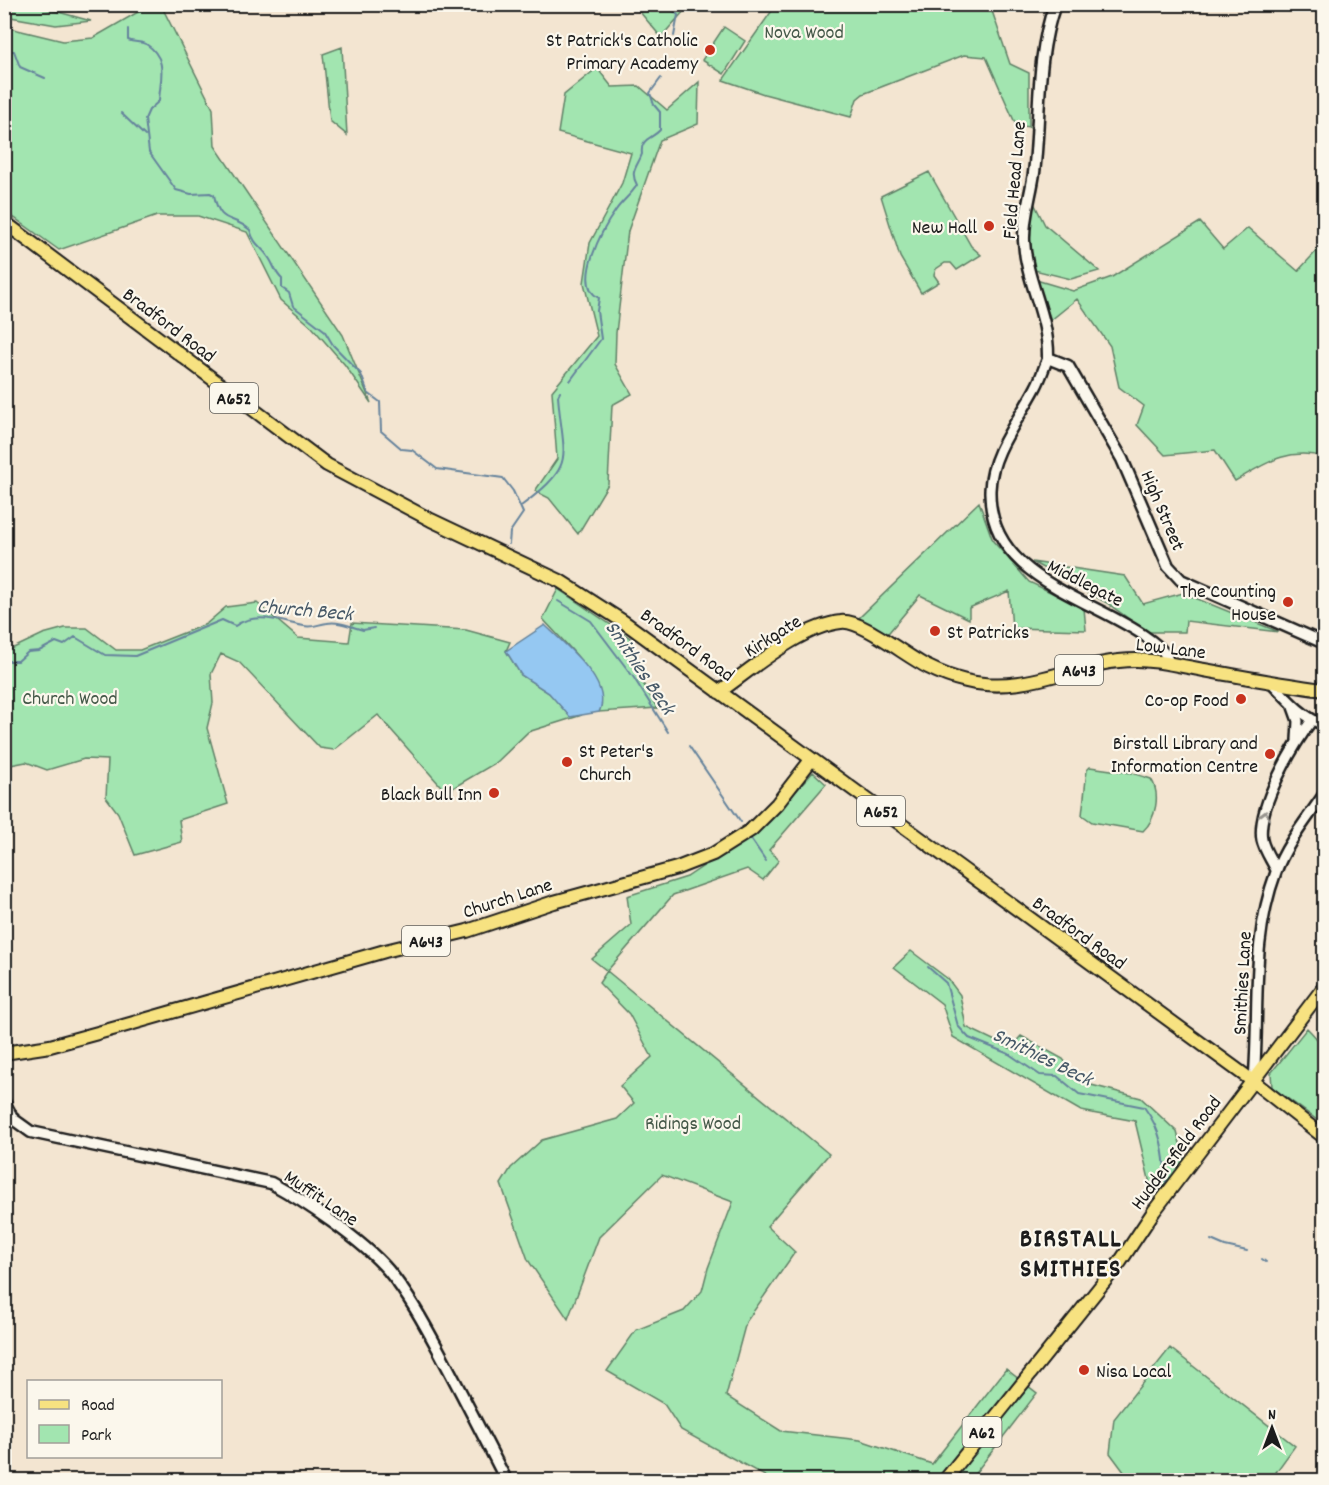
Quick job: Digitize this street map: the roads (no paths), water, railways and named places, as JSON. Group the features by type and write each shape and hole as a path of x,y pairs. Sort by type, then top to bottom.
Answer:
{"main road":[{"name":"Field Head Lane","path":"1048,358 1046,323 1027,265 1024,240 1034,173 1039,75 1044,44 1055,4"},
{"name":"Bradford Road","path":"4,222 327,465 431,520 560,581 624,622 1254,1082 1324,1137"},
{"name":"High Street","path":"1048,358 1068,366 1122,459 1168,566 1180,580 1324,643"},
{"name":"Kirkgate","path":"720,692 799,637 830,624 849,621"},
{"name":"Low Lane","path":"849,621 861,625 892,646 947,675 1002,686 1018,685 1113,662 1136,660 1169,663 1273,684 1324,690"},
{"name":"Church Lane","path":"4,1053 50,1046 116,1028 341,963 467,931 554,902 677,868 713,854 751,830 777,804 811,760"},
{"name":"Huddersfield Road","path":"945,1480 1120,1262 1154,1211 1324,987"},
{"name":"Muffit Lane","path":"4,1102 19,1125 40,1135 271,1183 297,1197 332,1222 386,1267 395,1278 440,1354 506,1480"}],"street":[{"name":"Middlegate","path":"1048,358 1036,387 1016,419 997,458 990,489 993,522 1008,551 1032,575 1135,629 1155,643 1169,659 1169,663"},
{"path":"1273,684 1292,704 1312,720 1324,725"},
{"path":"1292,704 1298,721 1297,741"},
{"path":"1276,870 1262,841 1263,819 1297,741 1312,720"},
{"name":"Smithies Lane","path":"1254,1082 1258,939 1276,870 1324,794"}],"water":[{"path":"545,625 574,653 594,677 600,689 602,701 599,712 570,717 549,693 521,675 506,651"}],"waterway":[{"path":"670,4 670,8 678,15 674,36"},
{"path":"128,29 128,40 146,44 158,56 162,70 159,101 149,110 145,119 149,152 176,190 191,194 210,193 214,195 223,215 250,230 254,240 282,279 282,288 289,293 293,306 324,330 333,345 361,374 368,393 380,402 381,431 402,449 412,450 437,469 503,478 513,491 523,513 510,532 509,544"},
{"path":"4,51 14,51 20,67 45,78"},
{"path":"570,381 601,339 597,311 599,298 591,291 588,281 592,255 610,218 637,185 634,172 642,154 643,145 647,139 660,130 660,112 654,105 650,93 661,78"},
{"path":"121,113 145,136"},
{"path":"521,506 552,480 563,459 564,448 558,396 560,392"},
{"name":"Smithies Beck","path":"558,601 591,621 634,678 668,732"},
{"name":"Church Beck","path":"4,661 18,661 28,652 39,651 56,642 64,645 75,637 105,655 135,656 222,620 235,626 260,618 307,626 332,623 363,630 374,628"},
{"name":"Smithies Beck","path":"689,746 741,822"},
{"name":"Smithies Beck","path":"751,839 766,861"},
{"name":"Smithies Beck","path":"928,967 946,983 958,1026 969,1038 1009,1054 1040,1075 1057,1076 1079,1094 1144,1107 1155,1125 1161,1142 1166,1182"},
{"name":"Smithies Beck","path":"1211,1240 1247,1251"},
{"name":"Smithies Beck","path":"1262,1259 1266,1262"}],"place":[{"name":"St Patrick's Catholic Primary Academy","path":"710,50"},
{"name":"New Hall","path":"989,226"},
{"name":"The Counting House","path":"1288,602"},
{"name":"St Patricks","path":"935,631"},
{"name":"Co-op Food","path":"1241,699"},
{"name":"Birstall Library and Information Centre","path":"1270,754"},
{"name":"St Peter's Church","path":"567,762"},
{"name":"Black Bull Inn","path":"494,793"},
{"name":"Nisa Local","path":"1084,1370"}],"district":[{"name":"BIRSTALL SMITHIES","path":"1071,1252"}],"park label":[{"name":"Nova Wood","path":"804,31"},
{"name":"Church Wood","path":"70,697"},
{"name":"Ridings Wood","path":"693,1122"}]}
